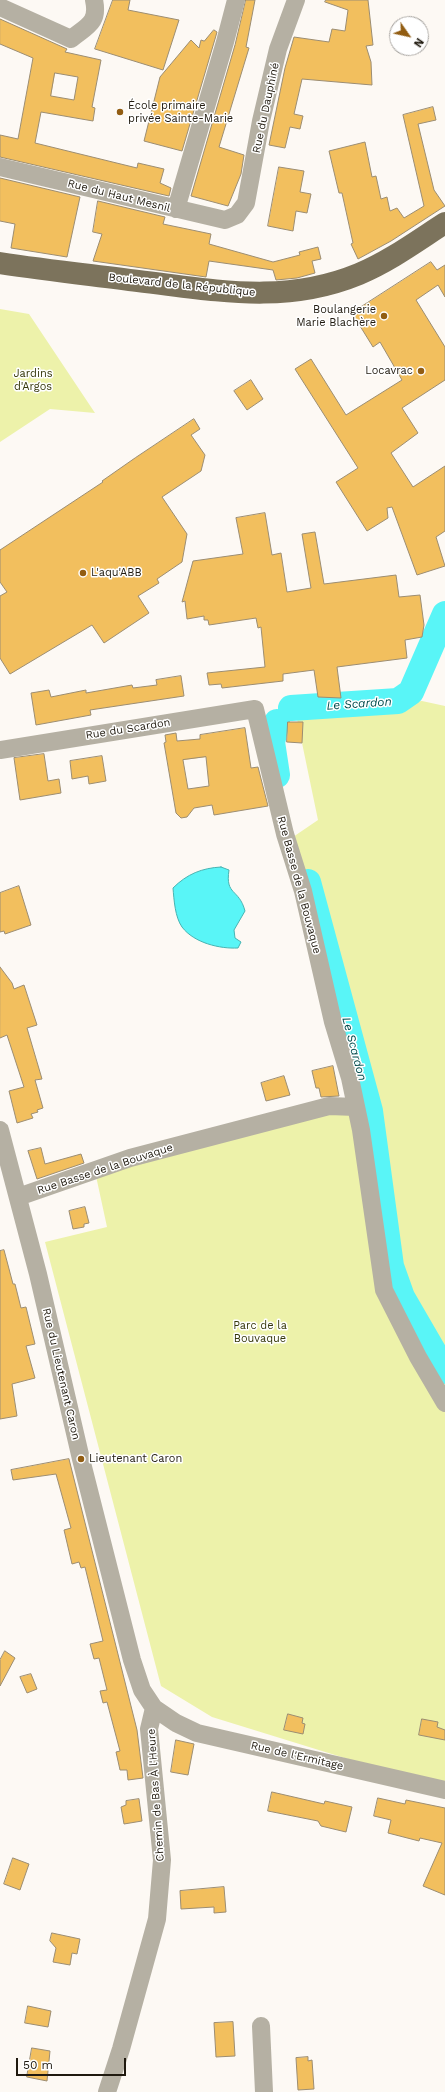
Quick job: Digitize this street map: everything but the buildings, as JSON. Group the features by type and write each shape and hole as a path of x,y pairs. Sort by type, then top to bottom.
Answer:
{"main road":[{"name":"Boulevard de la République","path":"0,263 204,290 256,294 285,293 358,274 403,251 445,223"},
{"name":"Boulevard de la République","path":"0,274 196,303 236,307 288,306 329,298 380,278 445,239"}],"street":[{"path":"0,7 71,39 93,22 96,10 94,0"},
{"path":"176,209 236,0"},
{"name":"Rue du Dauphiné","path":"238,215 246,203 261,121 278,49 296,0"},
{"name":"Rue du Haut Mesnil","path":"0,167 225,220 238,215"},
{"name":"Rue du Scardon","path":"0,750 255,709"},
{"name":"Rue Basse de la Bouvaque","path":"255,709 283,827 303,891 333,1022 350,1078 356,1107 384,1290 418,1357 445,1404"},
{"name":"Rue Basse de la Bouvaque","path":"18,1196 130,1158 328,1106 356,1107"},
{"name":"Rue du Lieutenant Caron","path":"0,1130 18,1196 132,1660 142,1690 154,1708"},
{"name":"Rue de l'Ermitage","path":"154,1708 176,1724 197,1732 445,1790"},
{"name":"Chemin de Bas À l'Heure","path":"107,2092 121,2049 157,1919 162,1860 149,1729 154,1708"},
{"path":"261,2026 264,2092"}],"green space":[{"name":"Jardins d'Argos","path":"0,309 29,314 95,413 50,409 0,442"},
{"name":"Parc de la Bouvaque","path":"422,701 445,706 445,1789 212,1717 161,1686 45,1242 107,1227 96,1176 358,1097 293,837 318,820 296,714"}],"water":[{"path":"221,867 229,870 229,884 245,911 234,930 235,938 241,942 238,948 216,946 193,937 182,927 175,908 173,888 178,883 189,875 201,870"}],"waterway":[{"name":"Le Scardon","path":"291,708 398,701 411,692 445,614"},
{"name":"Le Scardon","path":"277,722 272,742 277,775"},
{"name":"Le Scardon","path":"308,882 370,1111 391,1266 402,1297 445,1371"}],"place":[{"name":"École primaire privée Sainte-Marie","path":"120,112"},
{"name":"Boulangerie Marie Blachère","path":"384,316"},
{"name":"Locavrac","path":"421,371"},
{"name":"L'aqu'ABB","path":"83,573"},
{"name":"Lieutenant Caron","path":"81,1459"}]}
